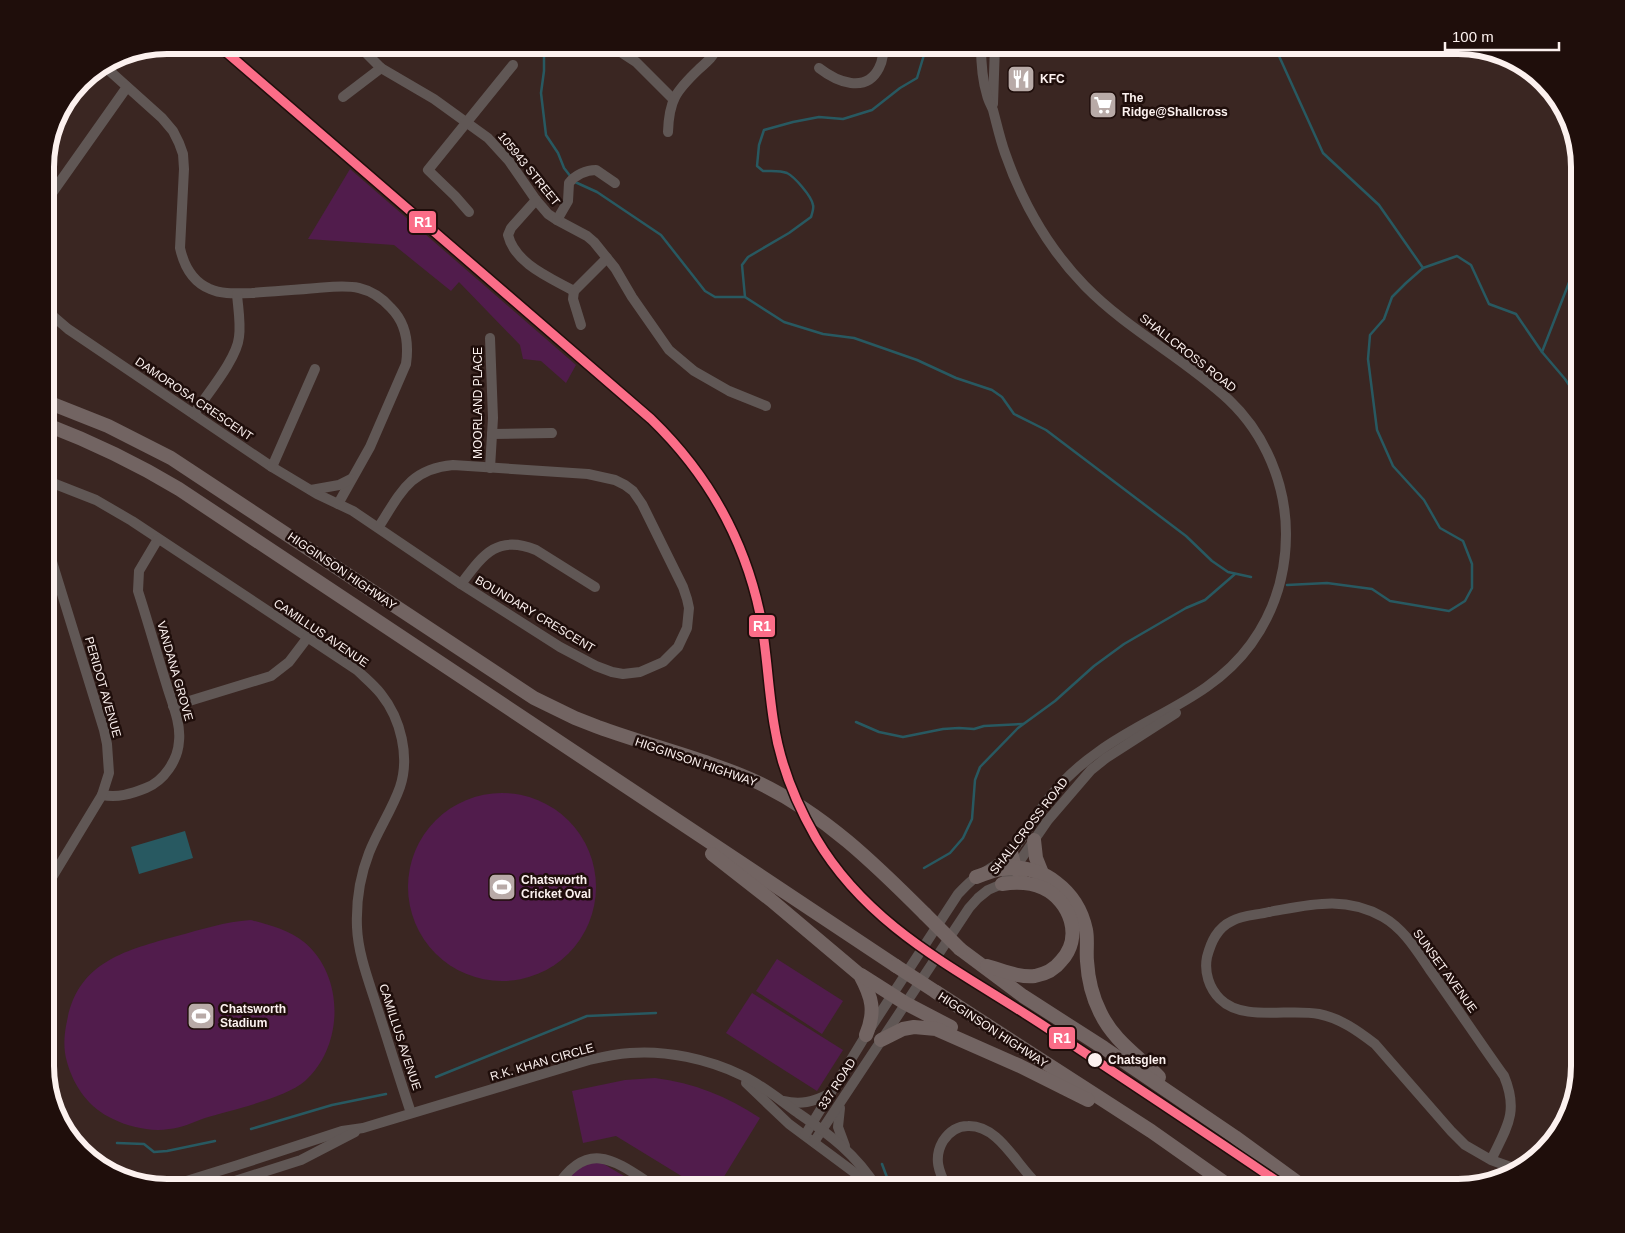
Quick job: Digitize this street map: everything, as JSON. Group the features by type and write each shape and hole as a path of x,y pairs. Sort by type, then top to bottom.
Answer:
{"highway":[{"name":"HIGGINSON HIGHWAY","path":"54,405 108,426 171,458 534,698 575,718 758,783 822,820 874,864 960,949 979,964 1023,996 1182,1101 1292,1179"},
{"name":"HIGGINSON HIGHWAY","path":"54,428 117,454 179,490 618,783 1151,1131 1219,1179"},
{"path":"618,783 771,900 860,975 892,996 994,1049 1020,1066"},
{"path":"979,964 1017,975 1036,976 1052,969 1064,959 1073,938 1072,922 1059,899 1039,879 1034,840"},
{"path":"1011,852 1015,868"},
{"path":"976,877 1002,869 1015,868 1062,887 1078,909 1086,936 1088,974 1099,1012 1110,1030 1126,1048 1149,1067 1182,1101"},
{"path":"1002,884 1039,879"},
{"path":"860,975 872,1004 872,1020 866,1035"},
{"path":"881,1040 903,1029 914,1027 936,1028 1020,1066 1151,1131"}],"street":[{"name":"105943 STREET","path":"367,54 381,68 434,99 496,146 509,161 536,200 557,220 587,236 594,242 607,258 669,350 694,371 729,392 766,406"},
{"path":"624,54 636,62 673,99"},
{"path":"668,132 670,107 673,99 689,78 713,54"},
{"path":"819,68 836,80 858,84 873,77 880,66 883,54"},
{"name":"SHALLCROSS ROAD","path":"866,1035 958,894 976,877 1011,852 1047,800 1082,764 1120,738 1189,700 1218,680 1238,661 1253,642 1270,611 1280,583 1286,548 1286,522 1280,486 1261,441 1231,402 1111,310 1084,285 1041,229 1015,180 1004,151 986,94 982,76 982,54"},
{"name":"SHALLCROSS ROAD","path":"992,110 995,54"},
{"path":"469,212 455,196 428,172 428,168 513,65"},
{"path":"343,97 381,68"},
{"path":"109,70 162,118 173,131 179,143 184,169 180,248 189,271 200,284 210,290 237,294 332,287 358,288 368,290 381,298 403,323 408,351 406,364 370,447 338,504"},
{"path":"54,190 127,86"},
{"path":"557,220 568,201 569,183 575,177 586,171 596,170 615,183"},
{"path":"536,200 511,228 508,238 518,253 538,271 574,291"},
{"path":"581,325 573,298 574,291 607,258"},
{"path":"194,414 237,348 240,329 237,294"},
{"name":"DAMOROSA CRESCENT","path":"54,317 68,329 272,467 311,490 353,511 378,528"},
{"name":"MOORLAND PLACE","path":"490,338 492,434 490,468"},
{"path":"272,467 315,369"},
{"path":"492,434 552,432"},
{"name":"BOUNDARY CRESCENT","path":"453,465 599,475 615,480 629,488 642,504 683,587 689,608 687,628 678,647 663,662 640,672 622,674 612,672 596,666 560,647 378,528 403,489 422,472 435,468 453,465"},
{"path":"311,490 339,485 351,479"},
{"name":"CAMILLUS AVENUE","path":"54,484 96,500 357,670 380,693 394,715 402,743 403,774 400,788 369,851 361,880 357,910 357,929 364,967 411,1113"},
{"name":"VANDANA GROVE","path":"102,795 123,796 151,786 163,776 174,760 179,742 179,729 173,706 138,591 139,571 158,539"},
{"path":"462,584 489,551 510,544 526,546 536,550 594,587"},
{"name":"PERIDOT AVENUE","path":"54,569 107,744 109,773 102,795 54,874"},
{"path":"173,706 271,676 289,662 308,637"},
{"name":"SHALLCROSS ROAD","path":"881,1040 969,908 988,890 1002,884 1048,820 1090,770 1174,714 1189,700"},
{"name":"SUNSET AVENUE","path":"1491,1160 1504,1134 1512,1110 1510,1090 1504,1076 1413,945 1395,926 1368,910 1339,902 1312,904 1232,920 1215,935 1209,948 1206,965 1209,984 1225,1004 1246,1011 1303,1011 1320,1014 1346,1024 1374,1044 1465,1145 1491,1160 1510,1167"},
{"name":"337 ROAD","path":"804,1135 866,1035"},
{"name":"337 ROAD","path":"814,1142 881,1040"},
{"name":"R.K. KHAN CIRCLE","path":"193,1179 342,1132 363,1128 589,1060 628,1053 672,1055 708,1063 749,1079 822,1130 848,1151 870,1179"},
{"name":"R.K. KHAN CIRCLE","path":"730,1071 746,1083 789,1124 851,1169 860,1179"},
{"path":"778,1099 801,1104 818,1100 829,1093"},
{"path":"844,1097 837,1121 839,1133 848,1151"},
{"path":"942,1179 937,1162 941,1145 950,1133 957,1128 972,1126 987,1130 996,1136 1032,1179"},
{"name":"R.K. KHAN CIRCLE","path":"255,1179 301,1160 363,1128"},
{"path":"563,1179 572,1167 597,1158 615,1162 642,1179"},
{"path":"238,1165 243,1179"},
{"path":"222,1170 225,1179"}],"shaded area":[{"path":"350,169 576,365 566,383 541,361 523,359 520,345 459,282 451,291 394,245 308,239"},
{"name":"Chatsworth Cricket Oval","path":"502,793 538,800 554,809 568,821 580,835 589,851 596,887 589,923 580,939 568,953 554,965 538,974 502,981 466,974 450,965 436,953 424,939 415,923 408,887 415,851 424,835 436,821 450,809 466,800"},
{"name":"Chatsworth Stadium","path":"251,920 279,928 304,942 317,956 327,973 333,992 333,1031 327,1049 318,1066 305,1081 285,1093 174,1128 155,1130 133,1126 113,1119 97,1109 78,1088 70,1071 65,1052 67,1021 73,1001 82,984 93,971 123,953 205,928"},
{"path":"777,959 843,1001 822,1034 756,991"},
{"path":"752,993 843,1050 817,1091 726,1033"},
{"path":"655,1078 683,1083 723,1097 760,1118 723,1179 686,1179 616,1136 583,1143 572,1091 625,1080"},
{"path":"590,1163 602,1163 629,1179 567,1179 581,1167"}],"water":[{"path":"185,831 193,858 139,874 131,847"}],"waterway":[{"path":"544,54 541,93 546,135 571,177"},
{"path":"745,297 742,265 748,257 789,233 811,217 813,209 810,197 790,175 781,171 763,171 757,166 759,145 764,130 819,117 843,119 872,110 900,88 917,78 924,54"},
{"path":"1278,54 1323,153 1379,205 1423,268"},
{"path":"575,182 597,192 661,235 705,291 715,297 745,297 784,322 823,334 854,338 917,360 956,378 992,390 1002,397 1014,414 1046,430 1186,536 1212,561 1228,572 1251,577"},
{"path":"1287,585 1327,583 1372,589 1390,601 1449,611 1465,601 1472,588 1472,564 1463,541 1440,528 1424,500 1393,466 1377,430 1368,359 1370,335 1384,319 1392,297 1423,268 1457,256 1471,265 1489,304 1516,314 1542,352 1571,388"},
{"path":"1542,352 1570,280 1571,270"},
{"path":"924,868 950,853 963,838 972,819 975,780 980,767 1018,728 1055,701 1094,666 1124,644 1186,608 1205,600 1235,574"},
{"path":"856,722 879,732 903,737 943,729 974,729 984,726 1023,724"},
{"path":"436,1077 587,1016 656,1013"},
{"path":"251,1129 332,1105 386,1094"},
{"path":"117,1143 144,1144 154,1152 215,1141"},
{"path":"882,1164 888,1179"}],"transit line":[{"name":"R1","path":"228,54 651,419 671,440 706,484 721,508 733,533 753,586 760,614 777,739 790,783 816,838 837,870 862,897 888,922 947,965 1041,1024 1274,1179"}],"place":[{"name":"KFC","path":"1021,79"},
{"name":"The Ridge@Shallcross","path":"1103,105"},
{"name":"Chatsworth Cricket Oval","path":"502,887"},
{"name":"Chatsworth Stadium","path":"201,1016"},
{"name":"Chatsglen","path":"1095,1060"}]}
